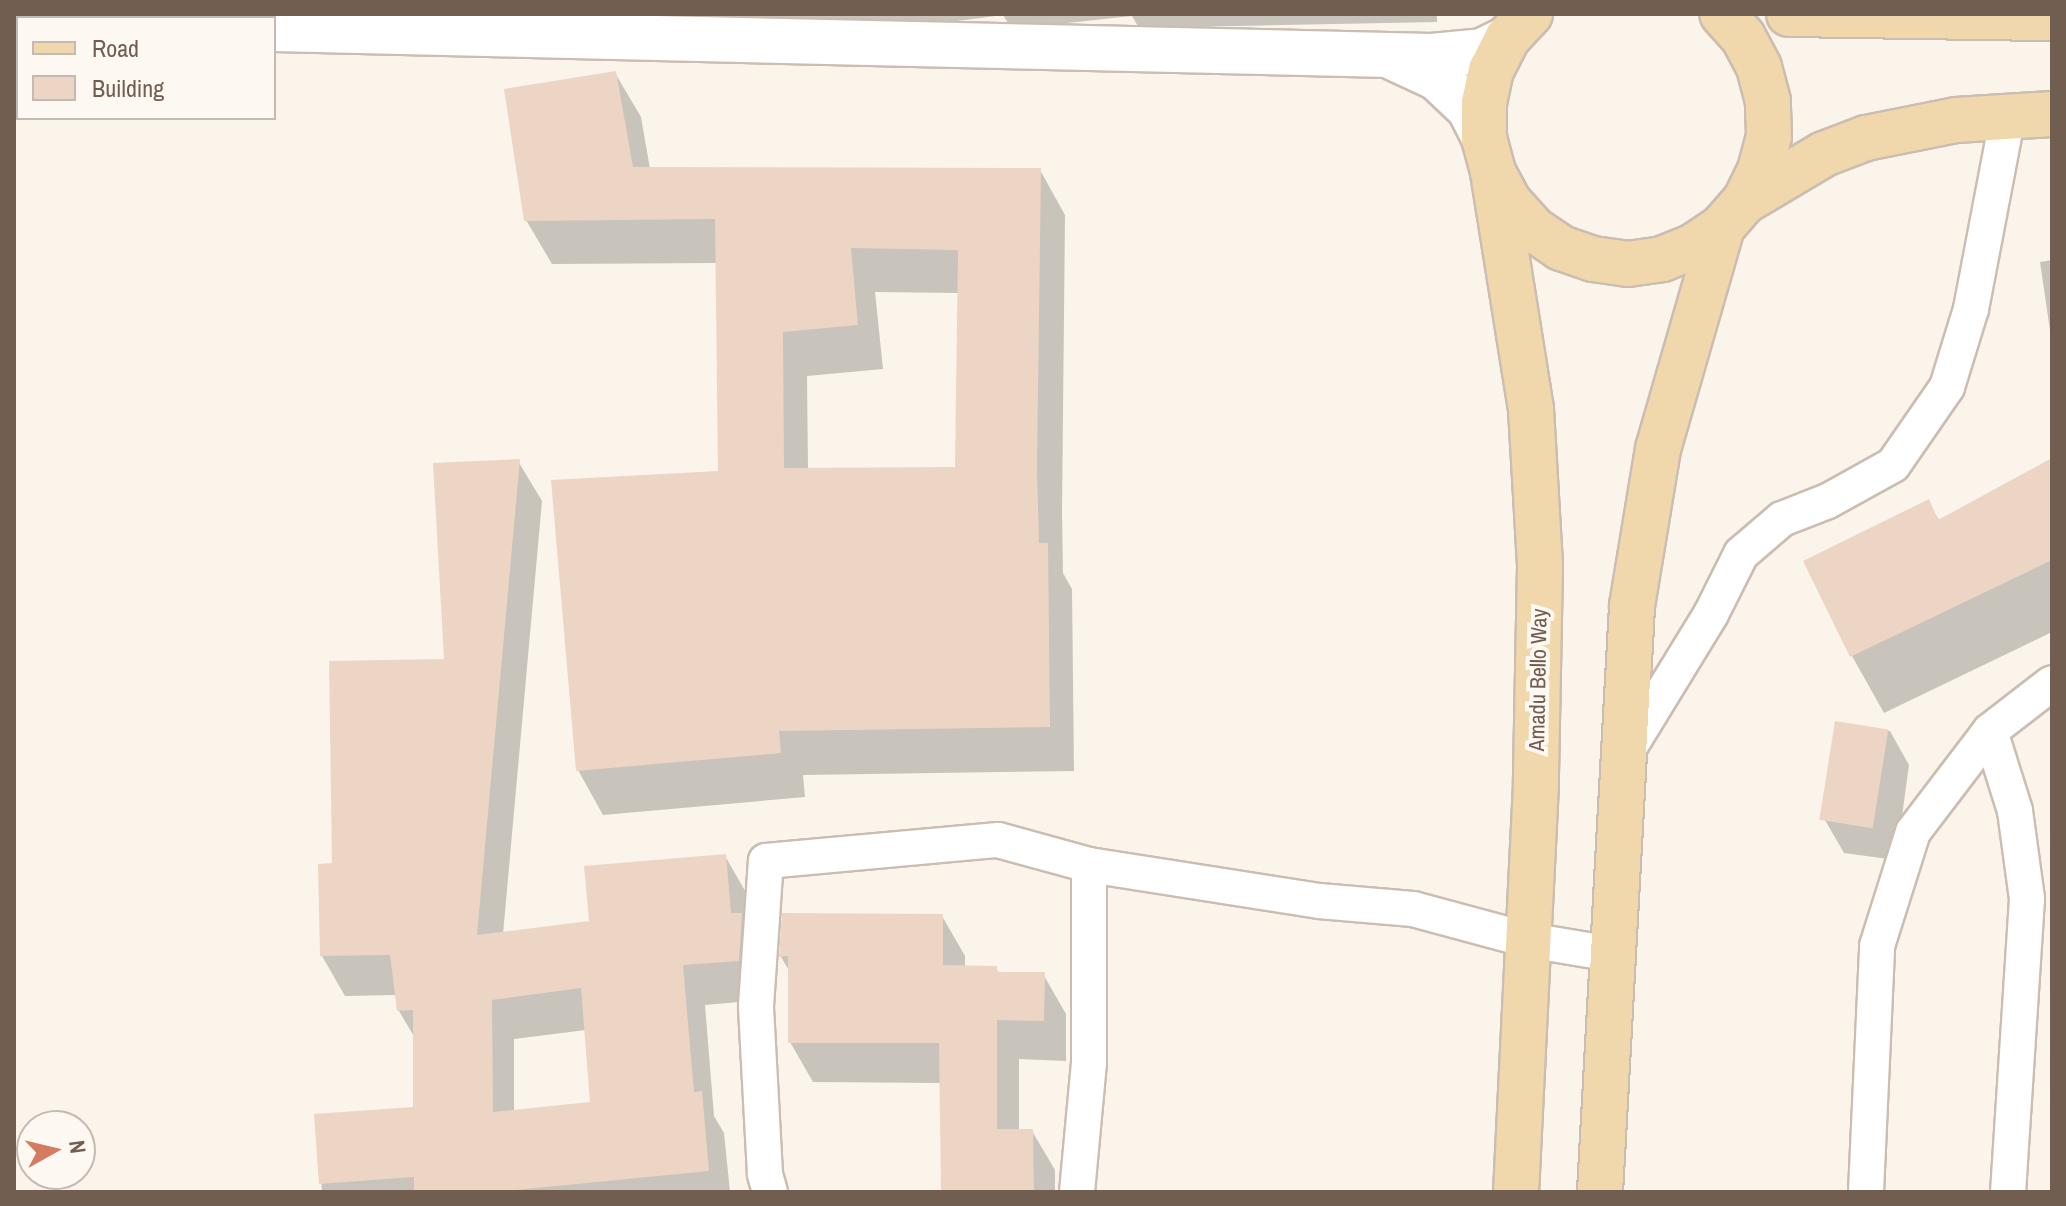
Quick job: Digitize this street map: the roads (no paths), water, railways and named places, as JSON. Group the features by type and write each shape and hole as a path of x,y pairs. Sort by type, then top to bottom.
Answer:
{"main road":[{"path":"1600,1192 1632,606 1658,449 1733,214 1760,170 1769,136 1768,101 1759,67 1743,37 1722,14"},
{"path":"1789,14 2052,18"},
{"name":"Amadu Bello Way","path":"1516,1192 1540,566 1531,409 1488,155 1484,104 1491,70 1518,27"},
{"path":"1488,155 1509,202 1533,229 1561,248 1593,259 1628,264 1662,259 1694,246 1733,214 1824,154 1866,138 1917,125 2008,115 2052,114"}],"street":[{"path":"276,29 362,23 1432,56 1482,51 1518,27"},
{"path":"1385,54 1437,78 1469,108 1488,155"}],"lane":[{"path":"1622,760 1711,614 1741,554 1782,519 1828,501 1893,465 1947,387 1971,309 2008,115"},
{"path":"1866,1192 1877,946 1913,832 1990,731 2052,683"},
{"path":"1990,731 2015,811 2027,899 2008,1192"},
{"path":"770,1192 765,1174 756,1006 766,861 998,840 1089,865 1319,901 1413,909 1528,940 1612,954"},
{"path":"1077,1192 1089,1063 1089,865"}]}
